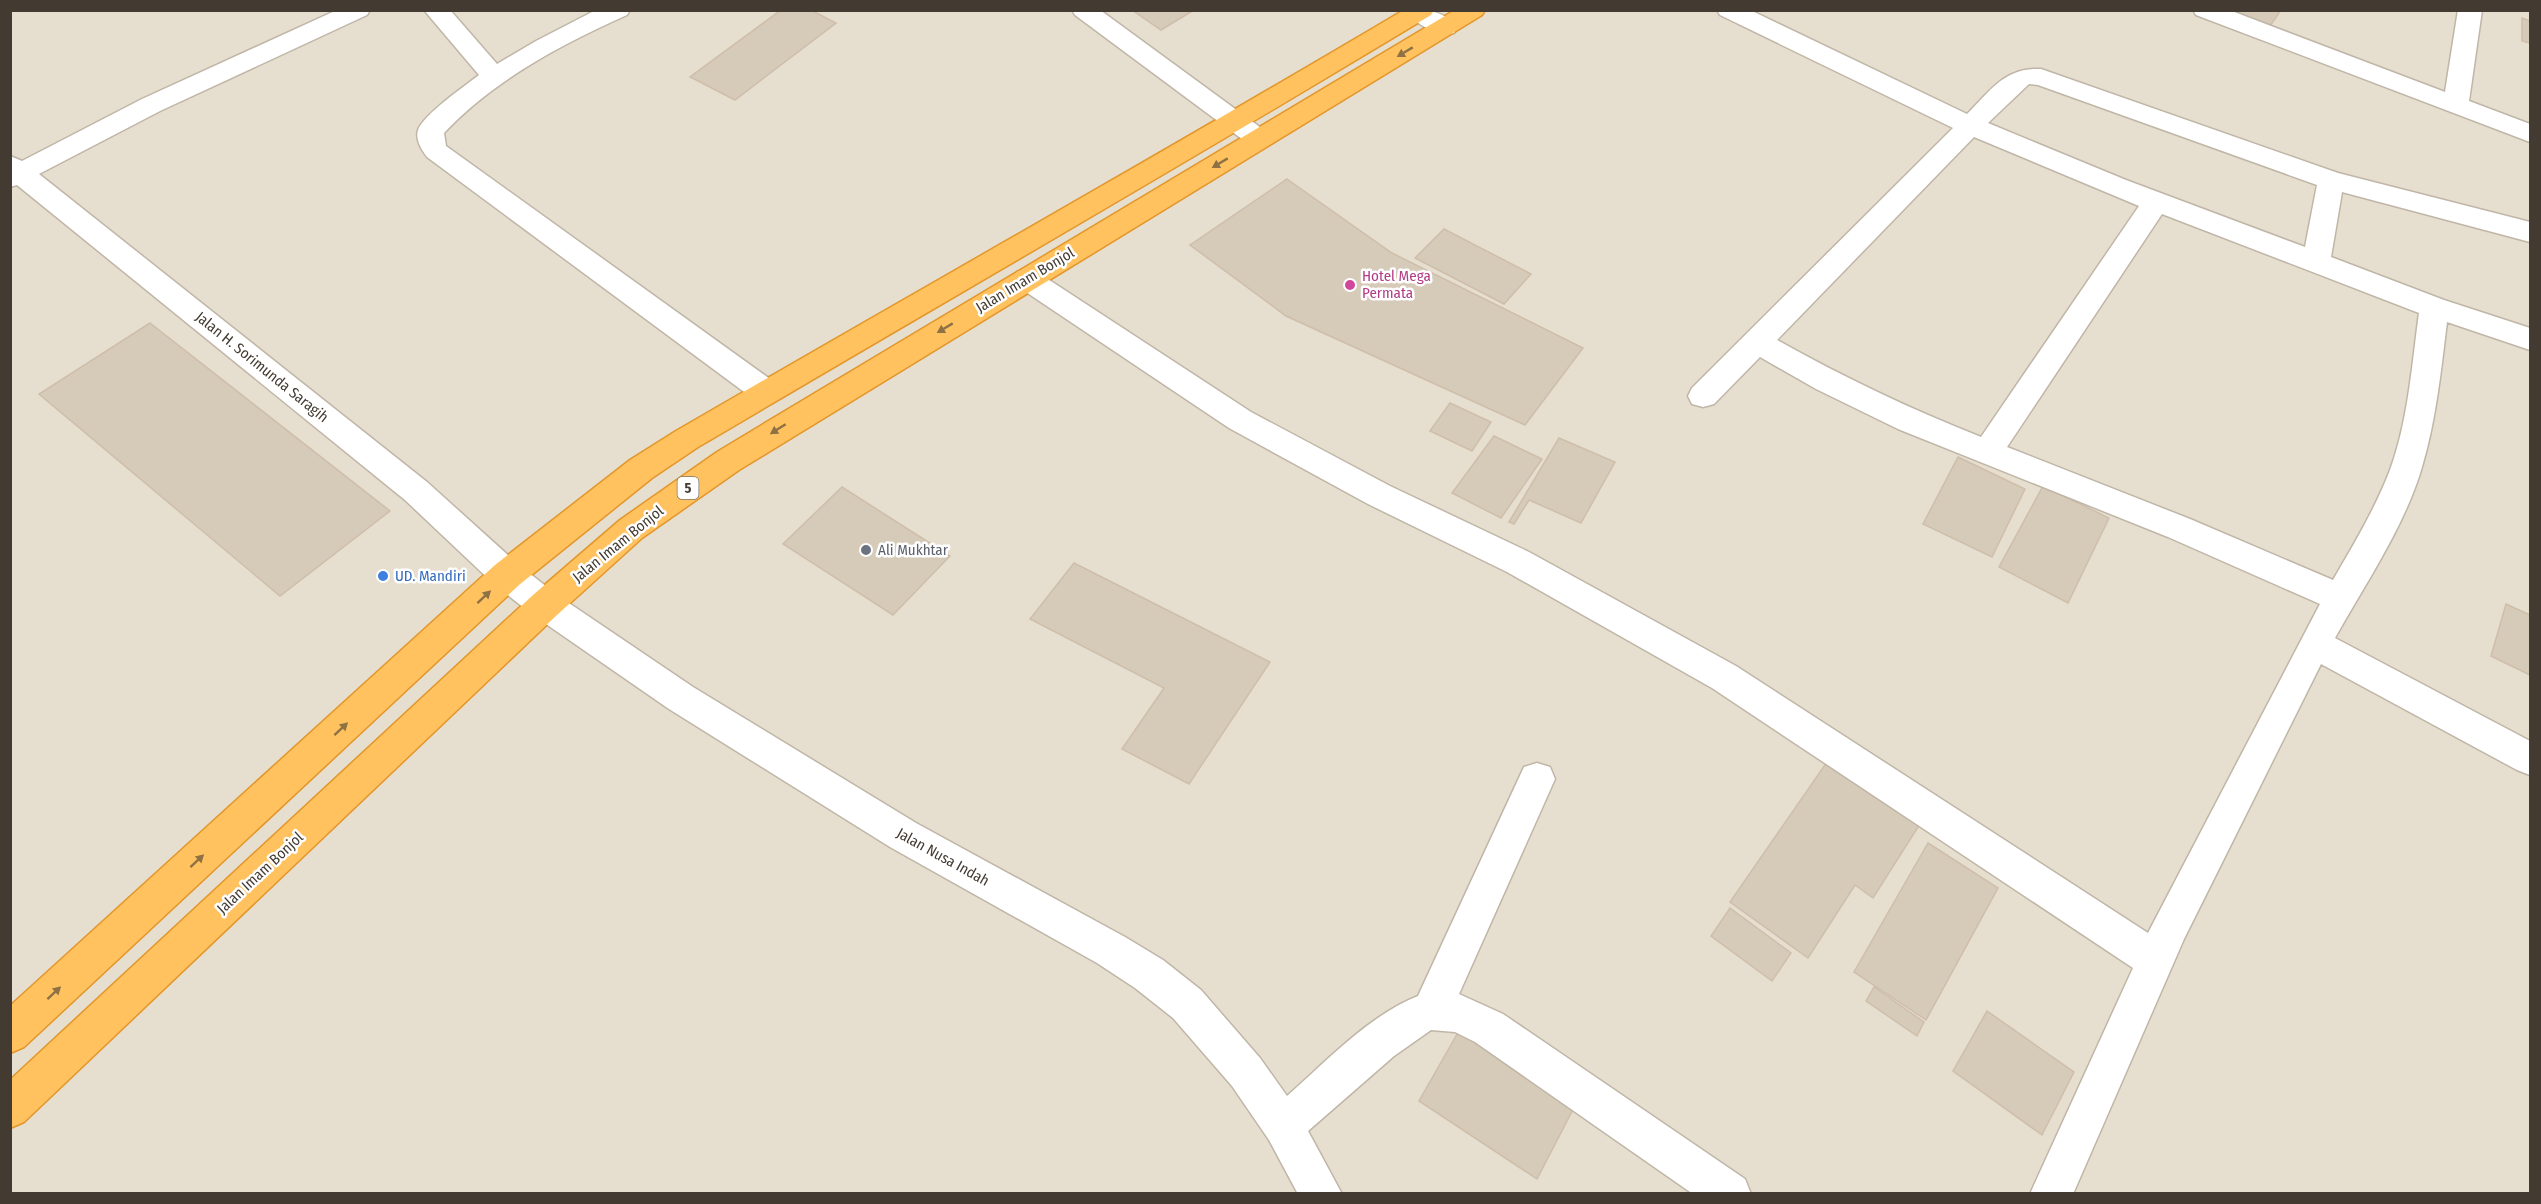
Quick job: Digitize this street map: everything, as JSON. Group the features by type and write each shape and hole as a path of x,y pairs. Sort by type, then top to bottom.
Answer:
{"highway":[{"name":"Jalan Imam Bonjol","path":"10,1108 545,605 631,528 728,461 1117,224 1248,131 1425,15 1473,10"},
{"name":"Jalan Imam Bonjol","path":"10,1032 507,576 641,469 766,392 1095,202 1248,131"},
{"path":"1095,202 1117,224"},
{"path":"1005,253 1027,279"}],"street":[{"path":"14,172 151,105 358,10"},
{"path":"436,10 495,77"},
{"path":"618,10 579,17 472,93 431,130 430,137 436,151 488,191 766,392"},
{"path":"1084,10 1248,131"},
{"path":"1728,10 1971,126 2156,202 2434,307 2530,339"},
{"path":"2205,10 2530,133"},
{"path":"2456,105 2470,10"},
{"path":"1703,396 2016,80 2032,76 2331,180 2530,232"},
{"name":"Jalan H. Sorimunda Saragih","path":"14,172 416,491 507,576"},
{"path":"2316,263 2331,180"},
{"path":"1987,452 2156,202"},
{"path":"1027,279 1240,420 1379,495 1518,562 1724,677 2155,960"},
{"path":"2051,1194 2155,960 2314,644 2381,526 2406,468 2423,397 2434,307"},
{"path":"1757,342 1827,381 1909,421 2179,528 2341,598"},
{"name":"Jalan Nusa Indah","path":"507,576 545,605 681,698 903,835 1111,950 1149,974 1187,1004 1246,1072 1283,1126 1321,1194"},
{"path":"2314,644 2530,759"},
{"path":"1432,1010 1537,778"},
{"path":"1283,1126 1405,1022 1432,1010 1450,1010 1489,1028 1730,1194"}],"shaded area":[{"path":"11,11 2530,11 2530,1193 11,1193"}],"building":[{"path":"781,10 811,10 836,23 735,100 690,77"},
{"path":"1132,10 1194,10 1161,30"},
{"path":"2223,10 2281,10 2268,29"},
{"path":"2522,18 2530,21 2530,43 2522,41"},
{"name":"Hotel Mega Permata","path":"1287,179 1392,253 1583,348 1525,425 1286,316 1190,245"},
{"path":"1444,229 1531,274 1504,304 1415,258"},
{"path":"150,323 390,511 280,596 39,394"},
{"path":"1450,403 1491,422 1472,451 1430,431"},
{"path":"1494,436 1542,459 1501,518 1452,493"},
{"path":"1559,438 1615,462 1581,523 1529,500 1514,524 1509,522"},
{"path":"1958,457 2025,489 1992,557 1923,524"},
{"path":"2043,486 2109,518 2068,603 1999,567"},
{"name":"Ali Mukhtar","path":"842,487 950,556 893,615 783,544"},
{"path":"1074,563 1270,662 1189,784 1122,749 1164,688 1030,619"},
{"path":"2506,604 2530,615 2530,675 2491,656"},
{"path":"1827,762 1920,824 1873,898 1855,885 1808,958 1730,902"},
{"path":"1928,843 1998,888 1926,1020 1854,972"},
{"path":"1730,908 1791,953 1772,981 1711,936"},
{"path":"1874,987 1924,1022 1917,1036 1866,1001"},
{"path":"1987,1011 2074,1072 2042,1135 1953,1071"},
{"path":"1464,1022 1580,1096 1537,1179 1419,1101"}],"place":[{"name":"Hotel Mega Permata","path":"1350,285"},
{"name":"Ali Mukhtar","path":"866,550"},
{"name":"UD. Mandiri","path":"383,576"}]}
